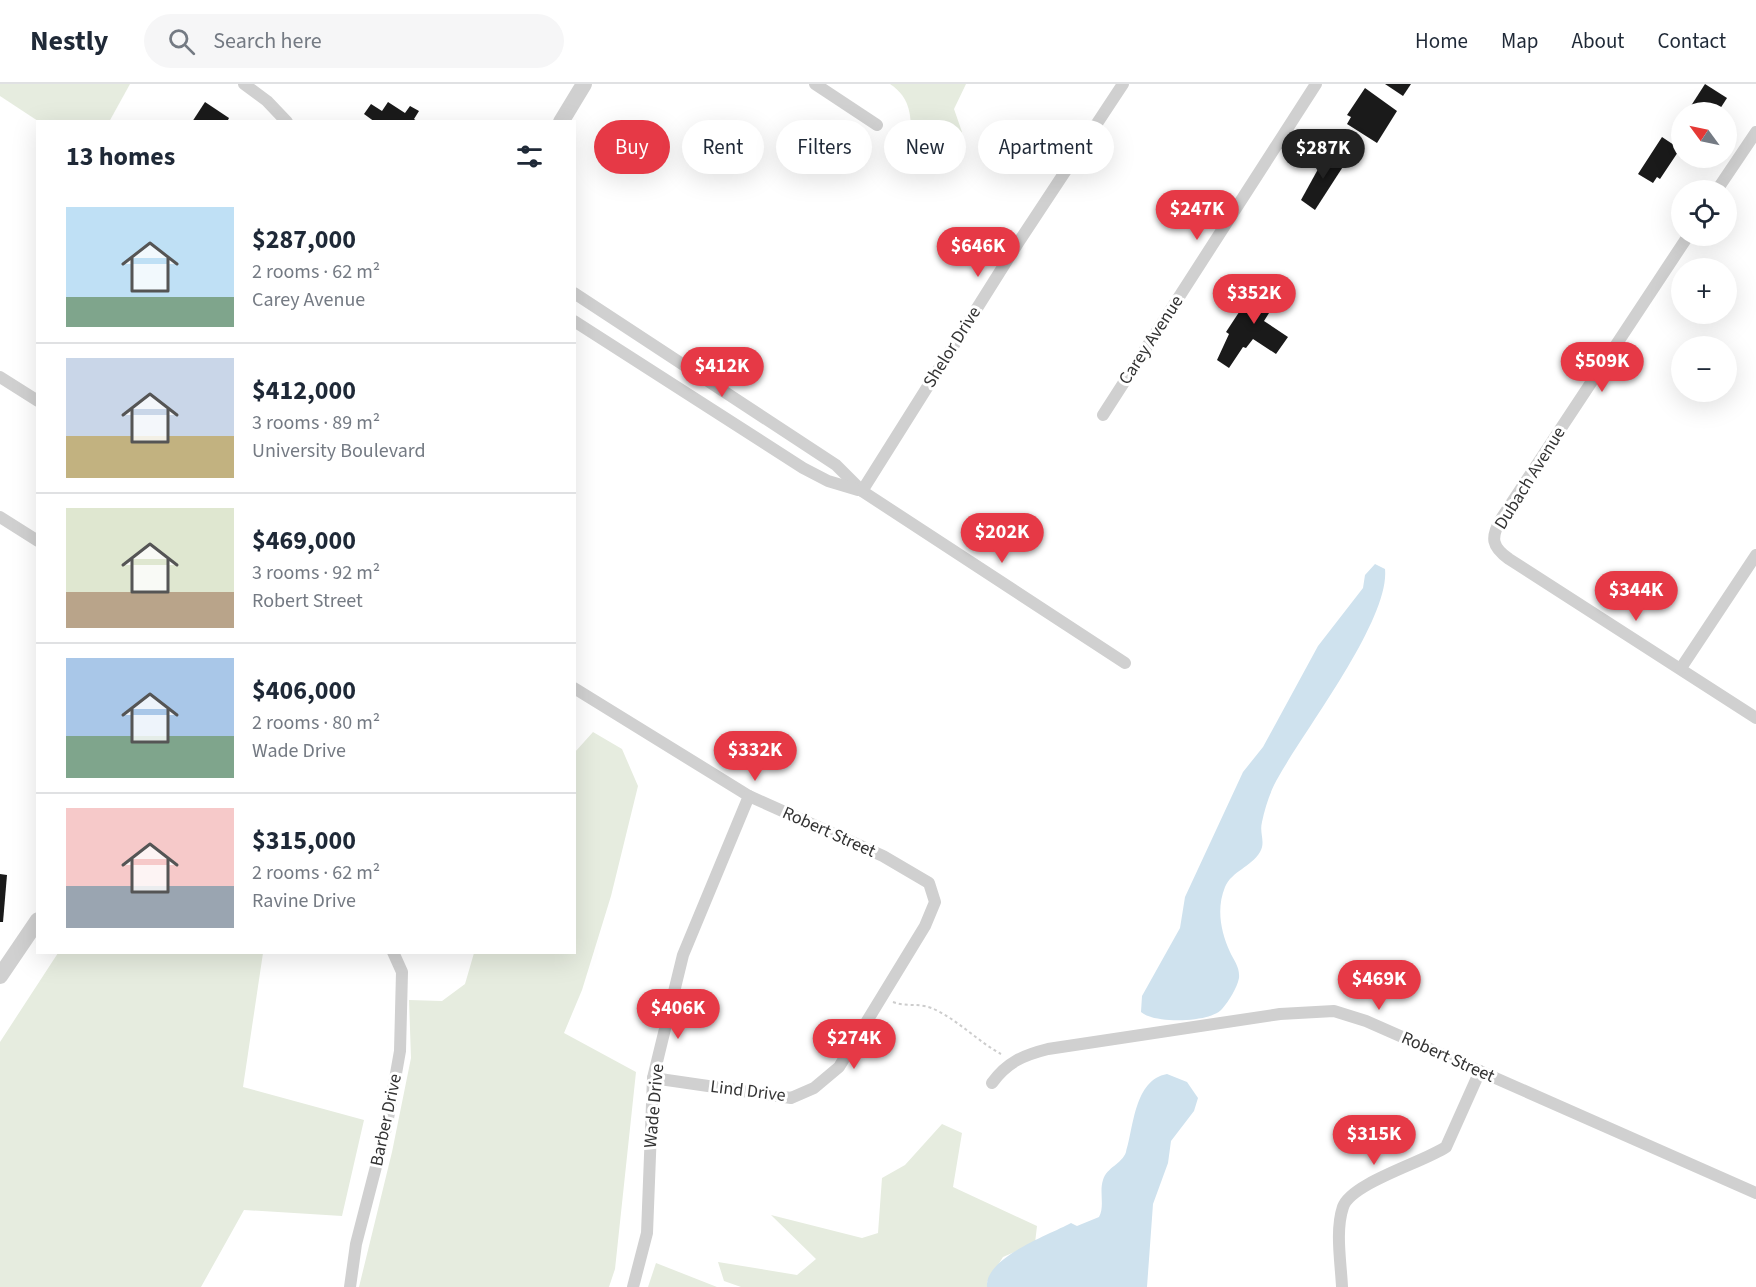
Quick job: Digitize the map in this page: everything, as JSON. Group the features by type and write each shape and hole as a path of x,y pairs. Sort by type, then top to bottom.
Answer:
{"street":[{"path":"244,84 267,101 285,120"},
{"path":"562,120 584,84"},
{"path":"815,84 877,125"},
{"name":"Shelor Drive","path":"862,491 1018,243 1123,84"},
{"name":"Carey Avenue","path":"1103,415 1316,84"},
{"path":"1724,180 1756,132"},
{"name":"Dubach Avenue","path":"1681,246 1501,519 1493,542 1495,548 1509,560 1681,668"},
{"path":"576,294 836,465 862,491 1125,663"},
{"path":"576,322 803,468 828,481 862,491"},
{"path":"0,377 36,400"},
{"path":"0,517 36,540"},
{"path":"1756,555 1681,668 1756,718"},
{"name":"Robert Street","path":"576,689 749,796 883,856 929,883"},
{"name":"Wade Drive","path":"633,1287 647,1233 653,1078 683,955 749,796"},
{"name":"Lind Drive","path":"653,1078 791,1098 814,1088 839,1067 925,926 935,902 929,883"},
{"path":"0,976 36,923"},
{"name":"Barber Drive","path":"350,1287 356,1244 387,1124 400,1052 402,972 394,954"},
{"name":"Robert Street","path":"992,1083 1003,1068 1014,1061 1048,1049 1280,1014 1334,1011 1366,1021 1756,1193"},
{"path":"1342,1287 1340,1241 1343,1207 1350,1197 1363,1188 1446,1147 1480,1071"}],"path":[{"path":"883,994 900,1005 920,1004 938,1011 1014,1061"}],"shaded area":[{"path":"0,84 130,84 110,120 36,120 0,96"},
{"path":"890,84 966,84 954,109 958,120 910,120 906,102"},
{"path":"593,732 622,749 638,786 611,896 582,990 564,1033 636,1072 615,1269 609,1287 359,1287 392,1152 411,1058 409,1000 442,1001 465,984 474,954 576,954 576,751"},
{"path":"57,954 263,954 243,1087 364,1120 342,1216 244,1210 201,1287 0,1287 0,1042"},
{"path":"942,1124 962,1133 953,1187 1037,1226 1035,1243 1003,1257 987,1282 987,1287 741,1287 724,1281 718,1262 797,1275 816,1259 771,1215 862,1238 878,1233 882,1178 905,1165"},
{"path":"656,1263 717,1287 648,1287"}],"water":[{"path":"1375,564 1385,569 1383,590 1374,616 1344,673 1273,787 1262,822 1260,852 1252,862 1232,877 1222,895 1220,912 1222,928 1239,974 1235,990 1222,1009 1206,1017 1169,1020 1148,1016 1141,1012 1142,996 1180,928 1185,897 1243,772 1263,747 1318,646 1363,588 1365,575"},
{"path":"1167,1074 1187,1082 1198,1098 1194,1111 1171,1141 1168,1163 1153,1204 1147,1287 987,1287 989,1276 1006,1257 1071,1223 1077,1226 1099,1217 1102,1208 1103,1180 1126,1152 1137,1106 1142,1095 1156,1078"}],"building":[{"path":"1385,84 1411,84 1403,96"},
{"path":"1705,84 1727,98 1724,102 1693,102"},
{"path":"1365,88 1397,111 1377,143 1347,124 1351,117 1347,115"},
{"path":"205,102 229,118 228,120 193,120"},
{"path":"388,102 405,113 410,106 419,111 415,120 372,120 364,114 371,104 382,111"},
{"path":"1662,137 1671,143 1671,162 1660,179 1657,177 1653,183 1638,174"},
{"path":"1328,151 1346,162 1315,210 1301,200"},
{"path":"1268,278 1284,289 1264,321 1288,337 1276,354 1253,339 1246,348 1243,347 1229,368 1217,360 1229,334 1226,332 1247,300 1250,302"},
{"path":"0,874 7,875 3,922 0,922"}]}
